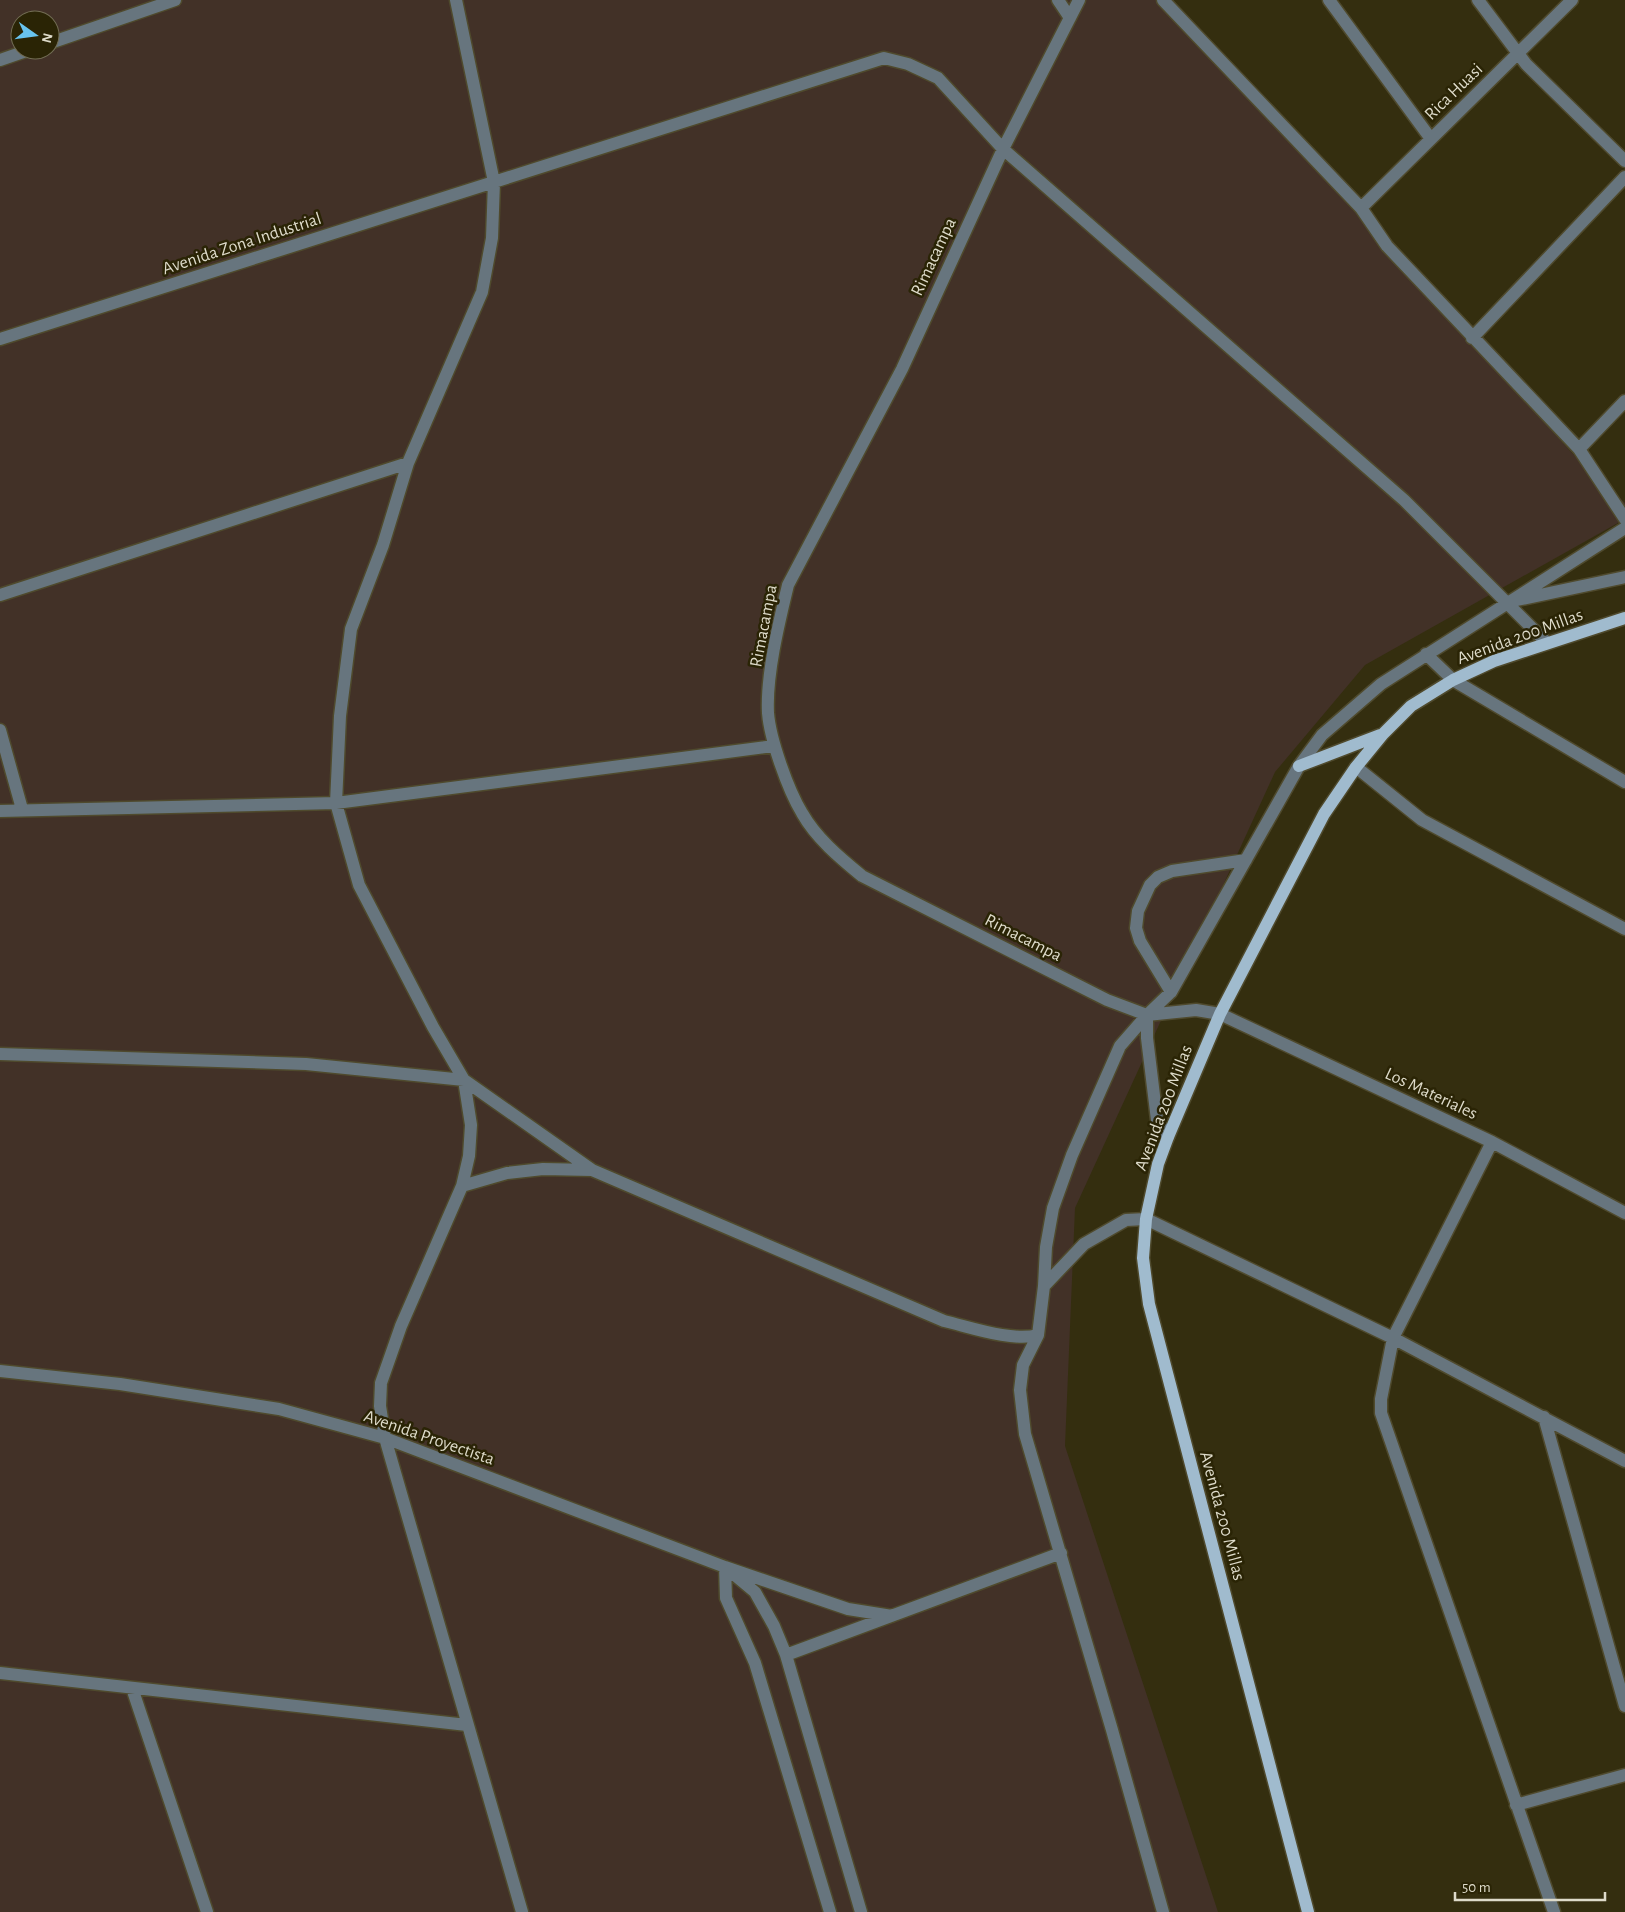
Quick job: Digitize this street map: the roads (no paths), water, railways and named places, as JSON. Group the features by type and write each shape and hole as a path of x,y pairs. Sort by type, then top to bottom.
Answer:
{"main road":[{"name":"Avenida 200 Millas","path":"1308,1912 1149,1304 1143,1258 1146,1218 1158,1164 1220,1014 1324,814 1356,767 1382,734 1411,706 1453,680 1494,661 1625,618"},
{"path":"1299,766 1382,734"}],"street":[{"path":"60,40 175,0"},
{"path":"456,0 494,182 492,238 482,292 408,462 383,545 351,629 340,716 336,803 359,885 432,1027 464,1080 471,1125 469,1156 462,1186 401,1326 381,1383 380,1406 385,1438 522,1912"},
{"path":"1058,0 1070,18"},
{"name":"Rimacampa","path":"1079,0 1003,149 902,369 788,585 779,623 771,675 768,712 774,746 802,814 828,847 862,876 1107,1000 1147,1015 1196,1010 1220,1014"},
{"path":"1163,0 1361,208 1388,246 1472,338 1579,449 1625,519"},
{"path":"1329,0 1431,139"},
{"path":"1478,0 1518,54 1625,161"},
{"name":"Rica Huasi","path":"1361,208 1572,0"},
{"name":"Avenida Zona Industrial","path":"0,339 884,58 908,64 938,78 1003,149 1404,500 1547,643"},
{"path":"1472,338 1625,177"},
{"path":"1579,449 1625,402"},
{"path":"0,595 408,462"},
{"path":"1163,1912 1061,1553 1025,1434 1020,1390 1023,1365 1038,1335 1044,1286 1046,1247 1053,1208 1072,1155 1120,1046 1147,1015 1171,992 1299,766 1322,735 1381,684 1625,528"},
{"path":"1508,602 1625,576"},
{"path":"1426,654 1453,680 1625,782"},
{"path":"0,730 22,809"},
{"path":"0,811 336,803 774,746"},
{"path":"1356,767 1422,820 1625,929"},
{"path":"1171,992 1140,941 1136,928 1138,911 1150,885 1158,877 1172,871 1246,860"},
{"name":"Los Materiales","path":"1220,1014 1492,1142 1625,1213"},
{"path":"1147,1015 1147,1038 1157,1120 1168,1138"},
{"path":"0,1054 306,1064 464,1080 592,1170 944,1321 1028,1338 1038,1335"},
{"path":"1492,1142 1393,1338 1381,1399 1381,1413 1554,1912"},
{"path":"462,1186 507,1173 543,1169 592,1170"},
{"path":"1044,1286 1084,1244 1126,1220 1146,1218 1393,1338 1625,1460"},
{"name":"Avenida Proyectista","path":"0,1371 120,1384 279,1410 385,1438 725,1567 755,1592 774,1626 786,1655 861,1912"},
{"path":"1544,1417 1625,1706"},
{"path":"786,1655 1061,1553"},
{"path":"830,1912 755,1663 726,1598 725,1567 848,1609 892,1616"},
{"path":"0,1673 467,1725"},
{"path":"132,1688 207,1912"},
{"path":"1516,1806 1625,1775"}]}
